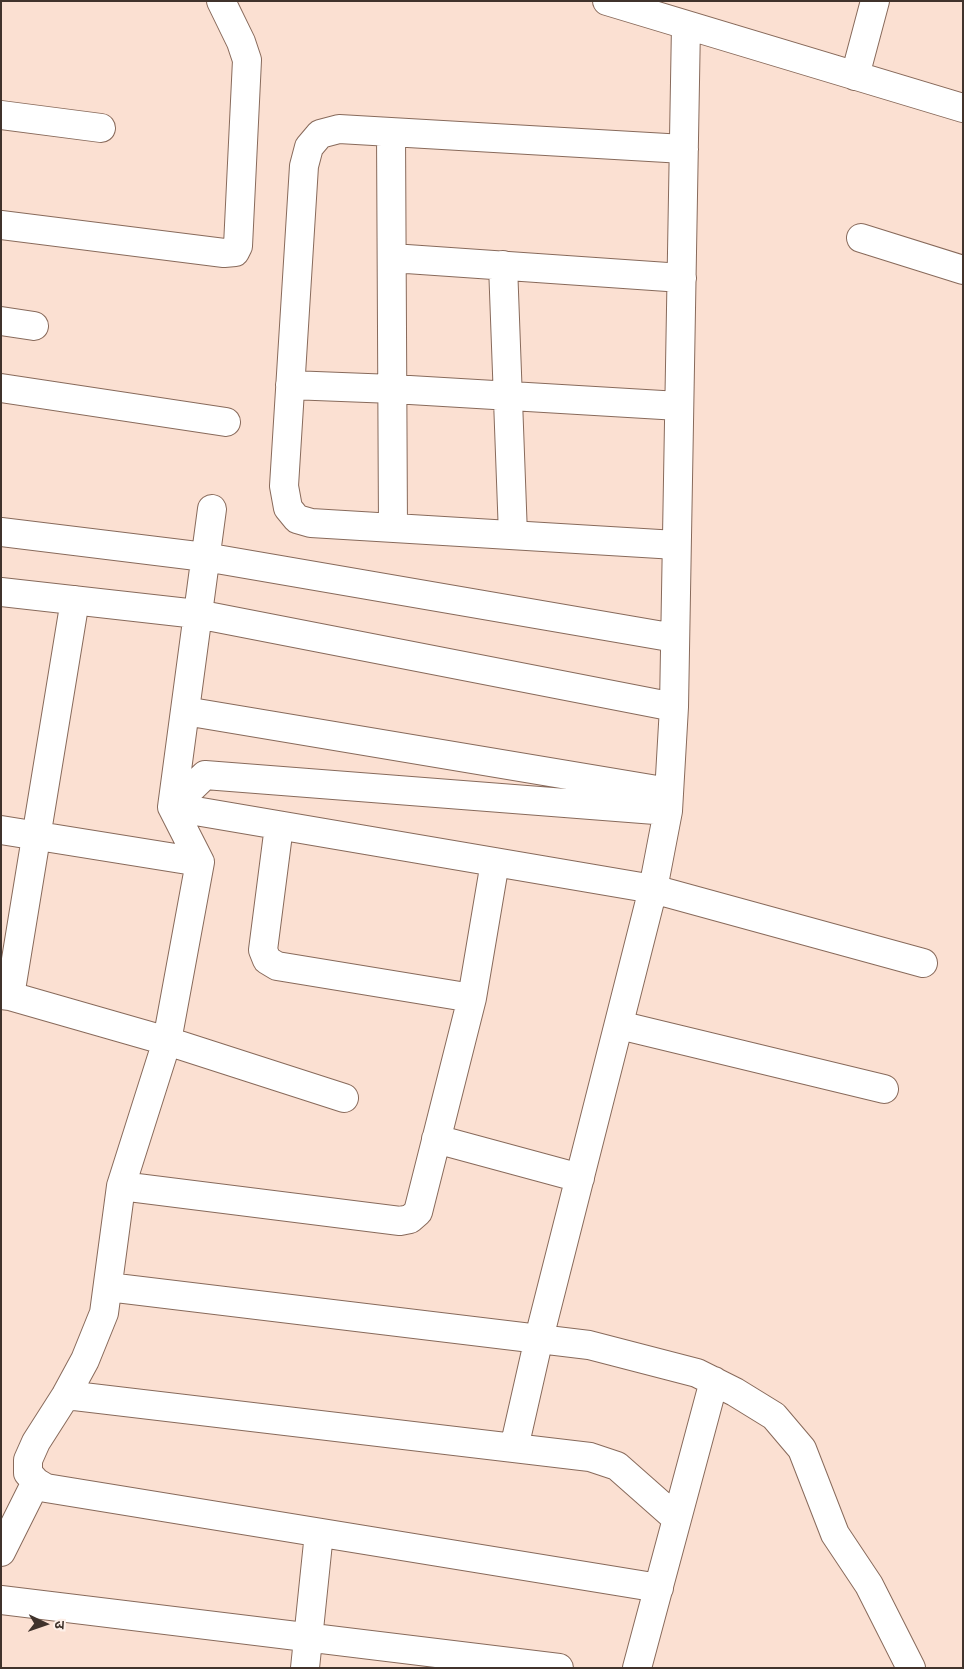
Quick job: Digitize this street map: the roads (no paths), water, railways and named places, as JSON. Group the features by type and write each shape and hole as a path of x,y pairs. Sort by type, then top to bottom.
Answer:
{"street":[{"path":"1,225 224,253 235,252 238,246 247,60 241,42 221,1"},
{"path":"607,1 963,108"},
{"path":"855,76 875,1"},
{"path":"514,1448 539,1338 653,889 668,802 674,707 686,25"},
{"path":"1,115 101,128"},
{"path":"676,545 311,523 297,519 288,508 284,486 304,166 309,148 320,134 339,129 684,149"},
{"path":"391,132 393,528"},
{"path":"861,238 963,270"},
{"path":"392,258 682,278"},
{"path":"503,265 513,535"},
{"path":"1,321 34,326"},
{"path":"290,385 393,388 679,406"},
{"path":"1,388 226,422"},
{"path":"212,509 172,807 200,862 167,1041 121,1186 104,1313 85,1360 66,1395 36,1442 28,1460 28,1473 36,1482 46,1488 659,1588"},
{"path":"1,532 205,557 675,638"},
{"path":"1,592 198,614 674,707"},
{"path":"75,600 37,835 6,996 167,1041 344,1098"},
{"path":"185,710 668,802"},
{"path":"172,807 205,775 668,802"},
{"path":"172,807 653,889 923,963"},
{"path":"279,826 263,950 267,960 277,966 472,998"},
{"path":"1,830 200,862"},
{"path":"121,1186 400,1221 410,1219 418,1212 472,998 495,862"},
{"path":"619,1025 884,1089"},
{"path":"436,1139 580,1178"},
{"path":"108,1287 589,1344 697,1373 714,1381 774,1416 802,1449 835,1534 870,1585 911,1668"},
{"path":"637,1668 714,1381"},
{"path":"66,1395 590,1457 617,1466 677,1519"},
{"path":"1,1552 36,1482"},
{"path":"305,1668 319,1533"},
{"path":"1,1600 559,1668"}]}
